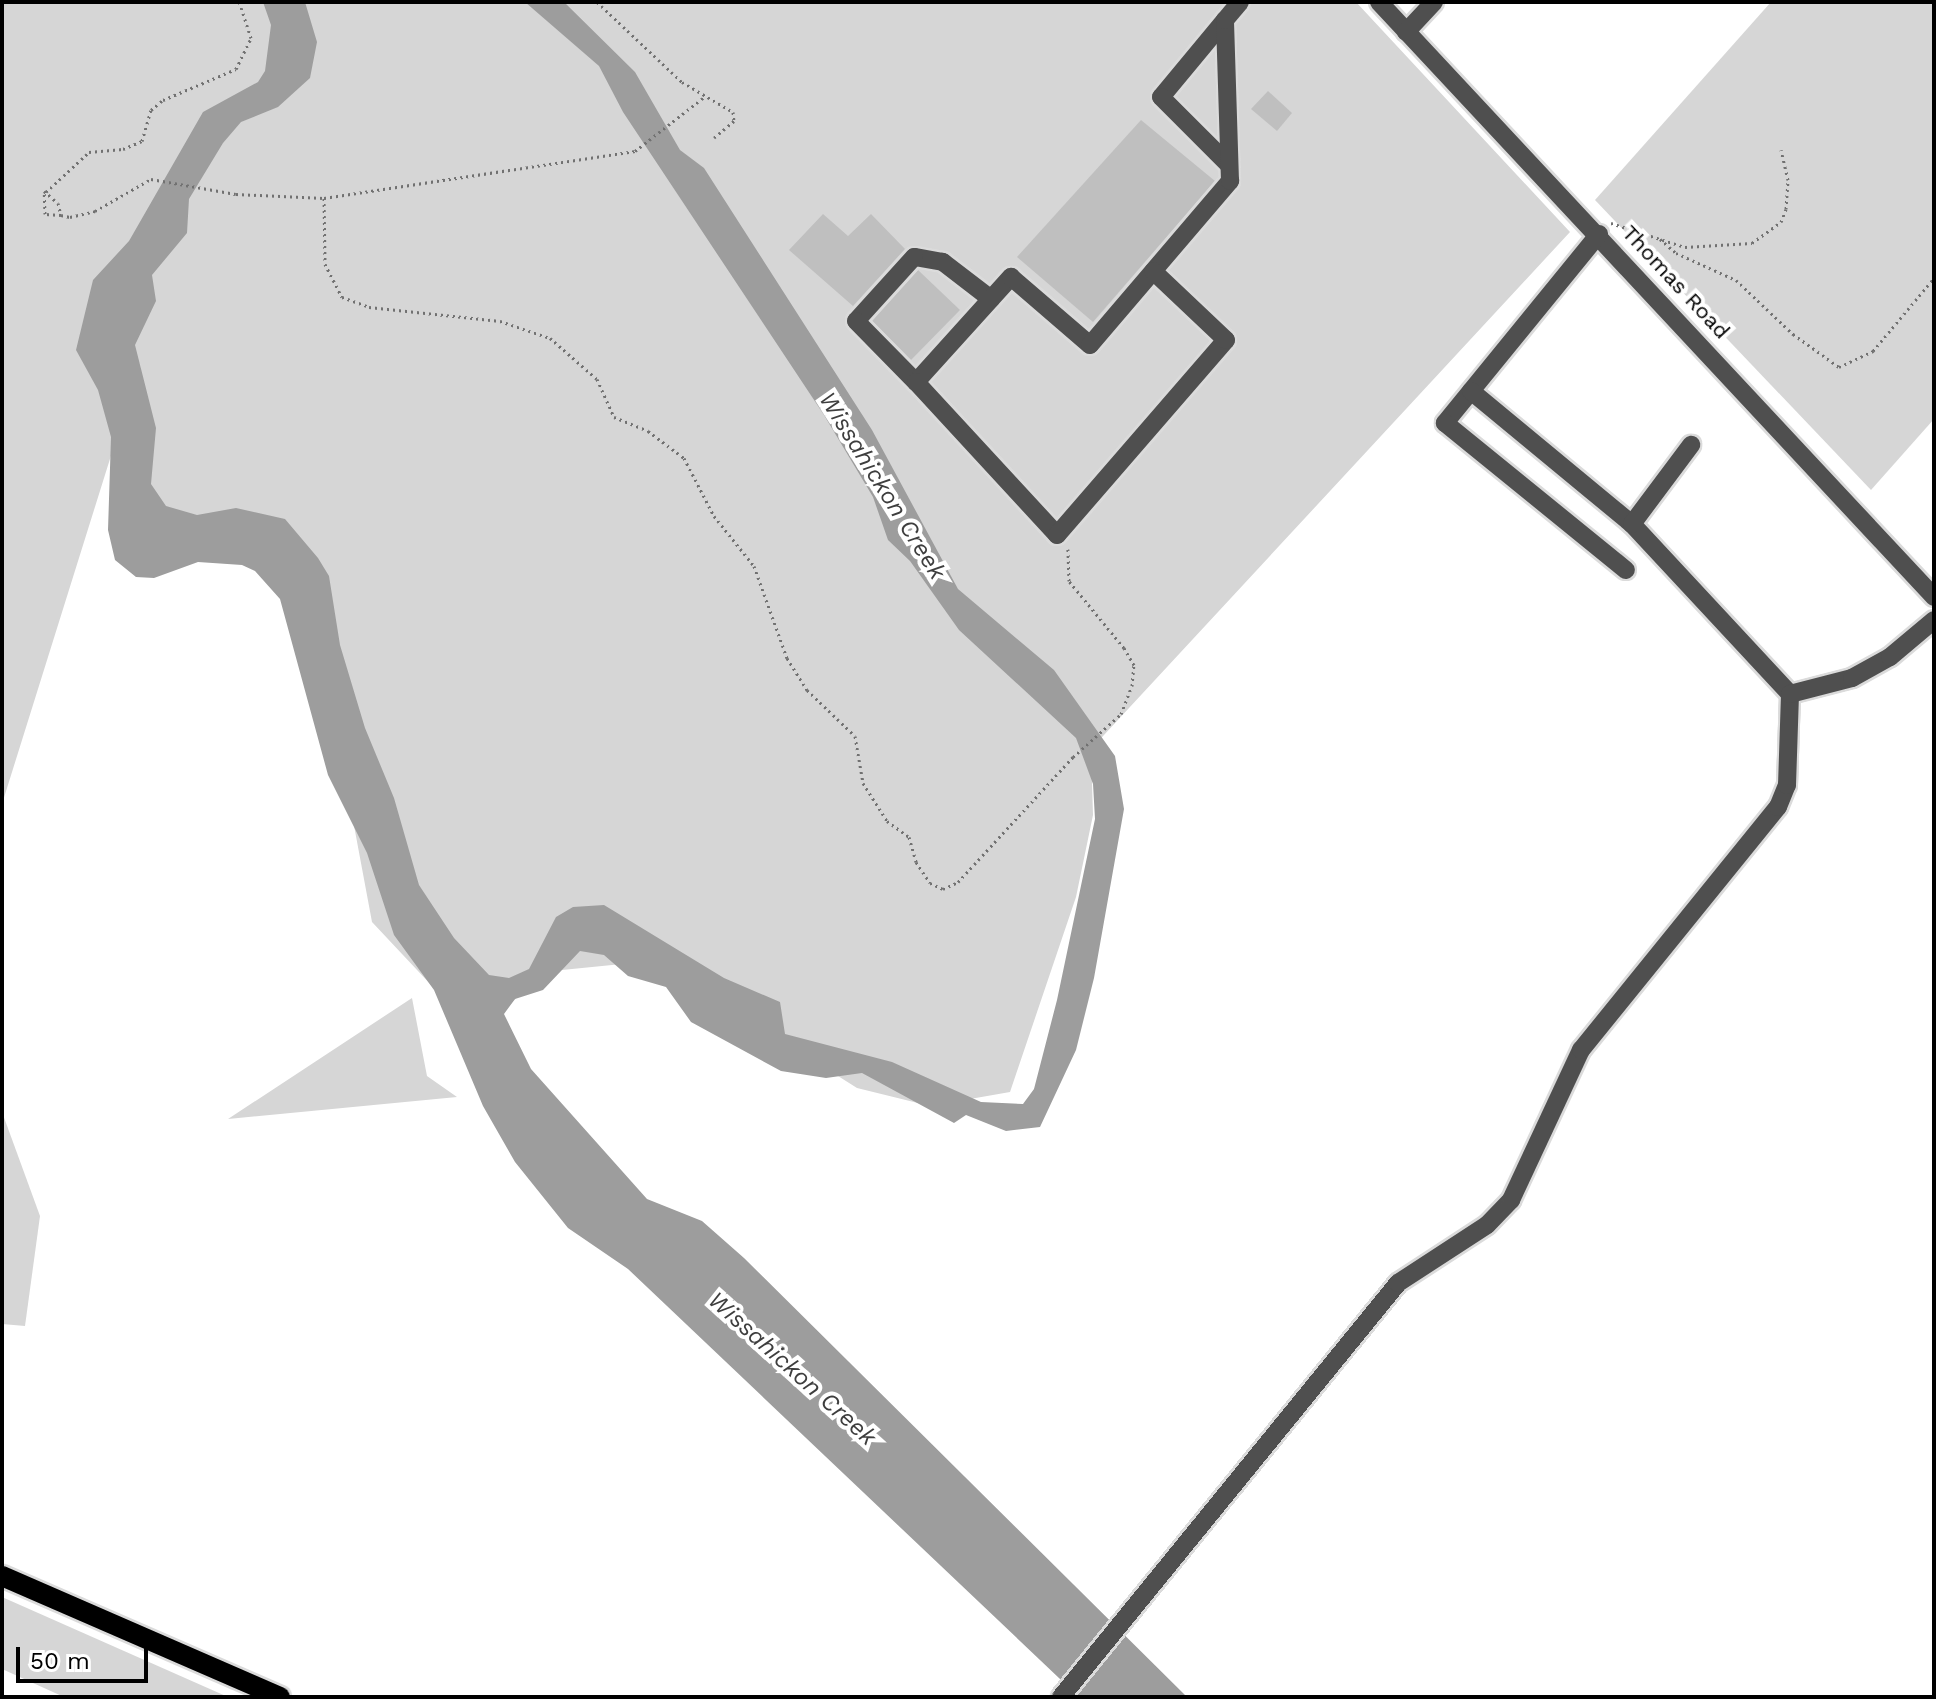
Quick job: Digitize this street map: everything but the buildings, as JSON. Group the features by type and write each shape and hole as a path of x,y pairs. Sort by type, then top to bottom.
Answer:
{"main road":[{"path":"2,1576 280,1697"}],"street":[{"path":"1229,165 1161,97 1240,2"},
{"name":"Thomas Road","path":"1379,2 1599,234 1934,597"},
{"path":"1406,32 1434,2"},
{"path":"916,382 1011,277 1090,345 1230,181 1225,20"},
{"path":"1599,234 1445,423 1626,570"},
{"path":"991,299 943,262 914,257 856,321 1057,535 1226,340 1153,271"},
{"path":"1061,1697 1398,1283 1487,1225 1511,1200 1581,1050 1778,807 1787,785 1790,694 1632,524 1471,391"},
{"path":"1632,524 1691,445"},
{"path":"1790,694 1852,678 1890,657 1934,620"}],"path":[{"path":"239,2 251,38 236,69 163,100 151,110 142,141 123,149 89,152 46,192 41,208 51,218 95,211 151,179 206,190 324,198 635,151 704,97"},
{"path":"597,2 671,73 704,97 733,112 734,121 714,138"},
{"path":"1599,234 1613,221 1660,239 1717,249 1738,248 1767,235 1786,209 1788,180 1781,150"},
{"path":"46,192 58,203 61,215"},
{"path":"324,198 325,264 342,297 369,307 500,321 550,338 597,379 614,417 648,431 684,458 714,516 754,566 787,658 807,690 855,736 863,783 887,821 909,837 916,862 930,883 950,889 1073,757 1121,714 1134,665 1076,594 1069,581 1067,548 1057,535"},
{"path":"1660,239 1683,257 1736,280 1793,334 1839,367 1873,351 1911,312 1934,278"}],"shaded area":[{"path":"2,2 1356,2 1570,232 1091,749 1093,815 1076,897 1010,1092 930,1106 857,1088 789,1045 632,963 542,972 479,1036 372,922 305,563 255,537 208,562 148,554 140,363 2,804"},
{"path":"1771,2 1934,2 1934,419 1871,490 1595,200"},
{"path":"412,998 427,1076 457,1097 228,1119"},
{"path":"2,1112 40,1216 25,1326 2,1324"},
{"path":"2,1597 228,1697 64,1697 2,1669"}],"water":[{"name":"Wissahickon Creek","path":"263,2 305,2 317,42 310,78 278,107 241,122 223,143 189,199 187,233 152,275 156,301 135,345 156,428 151,484 166,506 197,515 236,508 285,519 318,558 329,576 340,645 365,728 394,798 419,885 454,938 489,975 509,978 529,969 556,917 573,907 604,905 724,978 780,1002 785,1034 892,1062 981,1102 1023,1104 1034,1089 1057,1000 1095,819 1093,784 1076,738 959,630 910,561 888,540 873,497 824,415 623,112 599,66 525,2 564,2 635,72 680,150 704,168 872,430 958,589 1054,670 1115,756 1124,809 1094,978 1076,1050 1040,1127 1006,1131 966,1115 954,1123 862,1073 826,1078 781,1071 691,1022 666,987 628,976 604,955 580,951 543,990 515,999 504,1014 531,1069 647,1199 702,1221 744,1258 1187,1697 1079,1697 628,1269 568,1228 515,1162 483,1106 434,990 394,935 367,853 328,775 280,599 255,571 242,565 198,562 154,578 136,577 115,560 108,530 111,437 98,390 76,350 93,280 129,241 203,112 258,82 265,71 271,25"}]}
